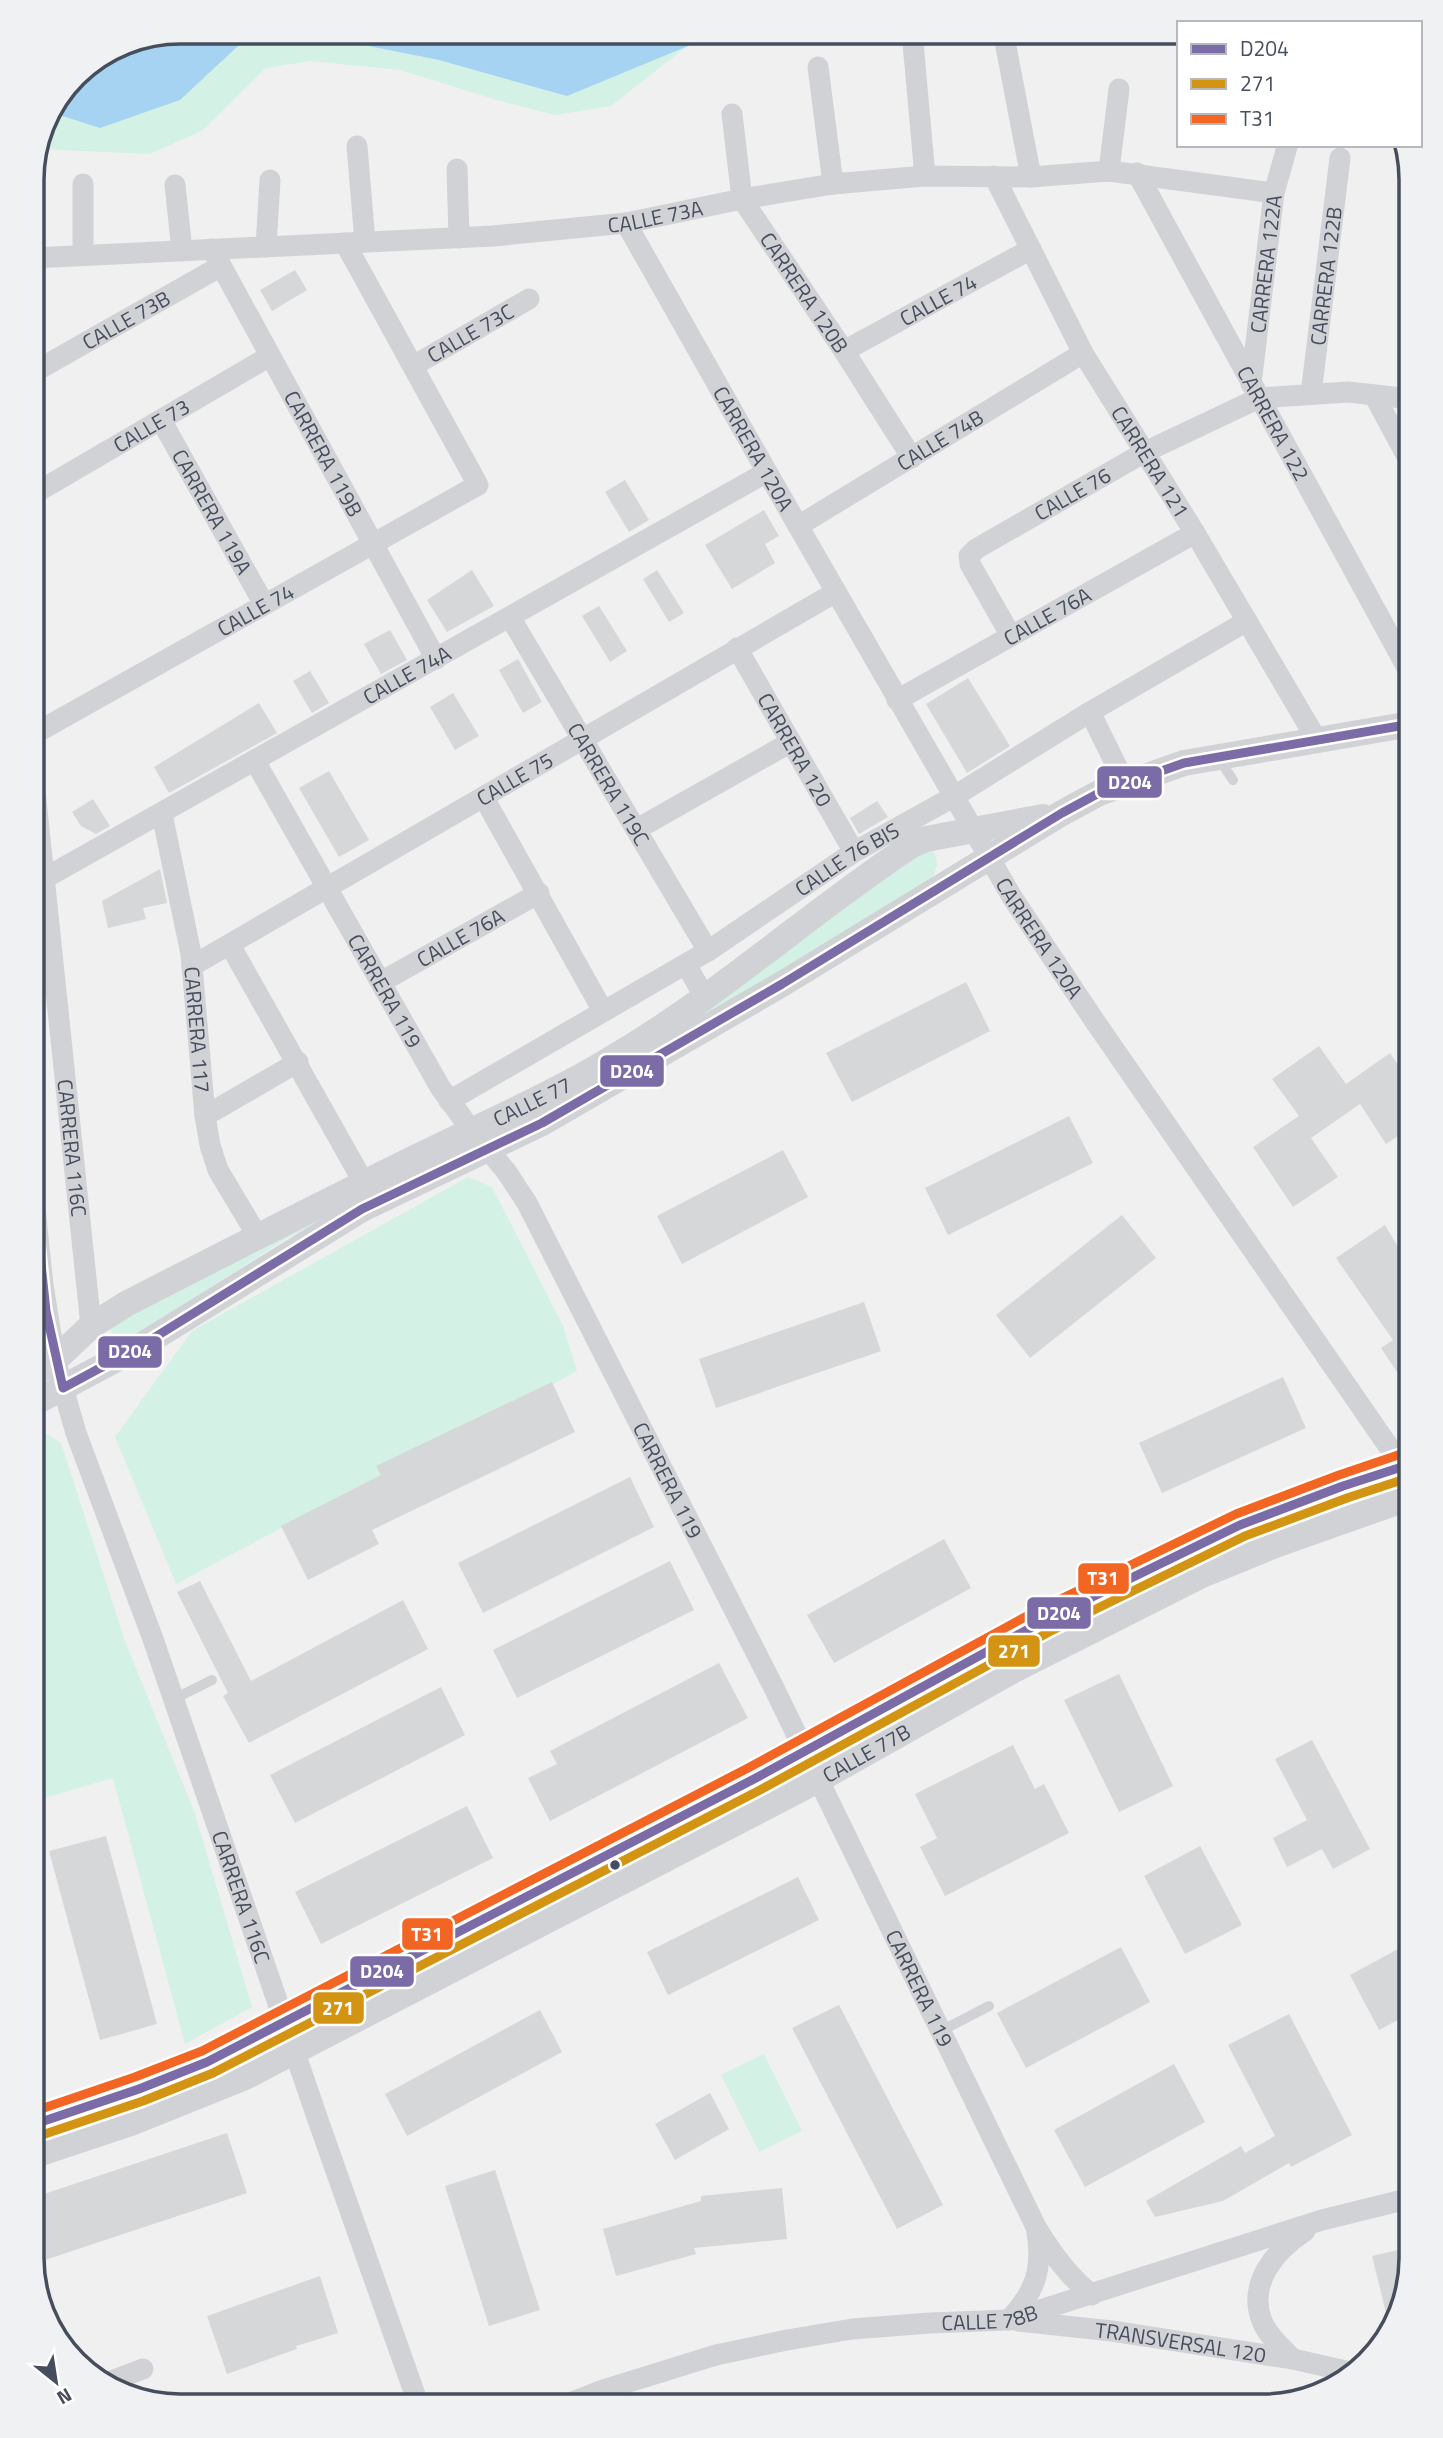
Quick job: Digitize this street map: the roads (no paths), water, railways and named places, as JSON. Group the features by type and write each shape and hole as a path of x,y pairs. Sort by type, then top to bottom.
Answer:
{"street":[{"path":"913,44 925,176"},
{"path":"1006,47 1031,177"},
{"path":"818,67 833,184"},
{"path":"1109,171 1119,89"},
{"name":"CARRERA 120B","path":"732,114 742,200 912,458"},
{"path":"358,146 355,243 413,366"},
{"name":"CARRERA 122A","path":"1255,391 1275,193 1287,147"},
{"name":"CARRERA 122B","path":"1311,394 1340,158"},
{"path":"457,169 459,238"},
{"name":"CALLE 73A","path":"44,257 182,251 216,258 266,247 459,238 626,223 833,184 925,176 1031,177 1109,171 1275,193"},
{"name":"CARRERA 122","path":"1137,173 1399,651"},
{"name":"CARRERA 121","path":"994,176 1083,353 1195,533 1317,740"},
{"path":"266,247 270,180"},
{"path":"83,184 83,255"},
{"path":"175,185 182,251"},
{"name":"CARRERA 120A","path":"626,223 988,858 1094,1020 1399,1456"},
{"name":"CALLE 74","path":"844,351 1031,248"},
{"name":"CARRERA 119B","path":"216,258 436,659"},
{"name":"CALLE 73B","path":"44,366 216,258"},
{"name":"CALLE 73C","path":"413,366 529,299"},
{"name":"CALLE 74B","path":"798,527 1083,353"},
{"name":"CALLE 73","path":"44,488 270,356"},
{"name":"CALLE 74","path":"44,728 478,485 413,366"},
{"name":"CALLE 76","path":"1011,636 970,564 969,556 975,549 1255,391 1311,394 1348,392 1374,395 1399,392"},
{"path":"1374,395 1399,440"},
{"name":"CARRERA 119A","path":"161,420 264,604"},
{"name":"CALLE 74A","path":"45,878 767,472"},
{"name":"CALLE 76A","path":"898,700 1195,533"},
{"name":"CALLE 75","path":"192,966 836,592"},
{"name":"CARRERA 119C","path":"510,617 708,951"},
{"name":"CALLE 76 BIS","path":"449,1101 708,951 853,852 953,797 1090,712 1247,621"},
{"name":"CARRERA 120","path":"737,648 853,852"},
{"path":"1090,712 1125,783"},
{"name":"CALLE 77","path":"44,1367 91,1326 127,1304 364,1183 480,1140 542,1123 782,984 1062,813 1125,783 1184,763 1216,756 1399,726"},
{"path":"637,829 791,742"},
{"name":"CARRERA 119","path":"255,761 449,1101 516,1185 527,1203 804,1751 1036,2227 1062,2267 1076,2283 1093,2295"},
{"path":"484,798 603,1011"},
{"name":"CALLE 77","path":"44,1398 139,1347 614,1058 705,998 912,845 926,839 1062,813"},
{"name":"CARRERA 117","path":"162,814 192,966 210,1145 218,1170 258,1237"},
{"name":"CARRERA 116C","path":"44,872 91,1326"},
{"path":"822,872 837,898"},
{"name":"CALLE 76A","path":"381,982 539,893"},
{"path":"230,945 364,1183"},
{"path":"686,964 705,998"},
{"path":"205,1116 298,1062"},
{"name":"CARRERA 116C","path":"44,1291 55,1360 76,1433 174,1699 415,2394"},
{"name":"CALLE 77B","path":"44,2121 206,2062 804,1751 1043,1621 1240,1525 1343,1486 1399,1472"},
{"name":"CALLE 77B","path":"44,2152 176,2106 243,2078 818,1780 1013,1671 1202,1575 1278,1544 1399,1502"},
{"name":"CALLE 78B","path":"593,2394 692,2362 787,2340 852,2329 1009,2320 1322,2220 1399,2202"},
{"path":"1293,2360 1273,2339 1262,2321 1259,2300 1261,2280 1270,2262 1289,2242 1322,2220"},
{"name":"CARRERA 119","path":"1009,2320 1024,2304 1034,2286 1040,2258 1036,2227"},
{"name":"TRANSVERSAL 120","path":"1009,2320 1112,2331 1340,2370"},
{"path":"117,2379 143,2370"}],"lane":[{"path":"1216,756 1233,780"},
{"path":"174,1699 212,1680"},
{"path":"941,2031 989,2006"}],"water":[{"path":"240,44 180,100 100,128 60,115 83,83 112,62 153,46"},
{"path":"358,44 693,44 567,96 439,60"}]}
